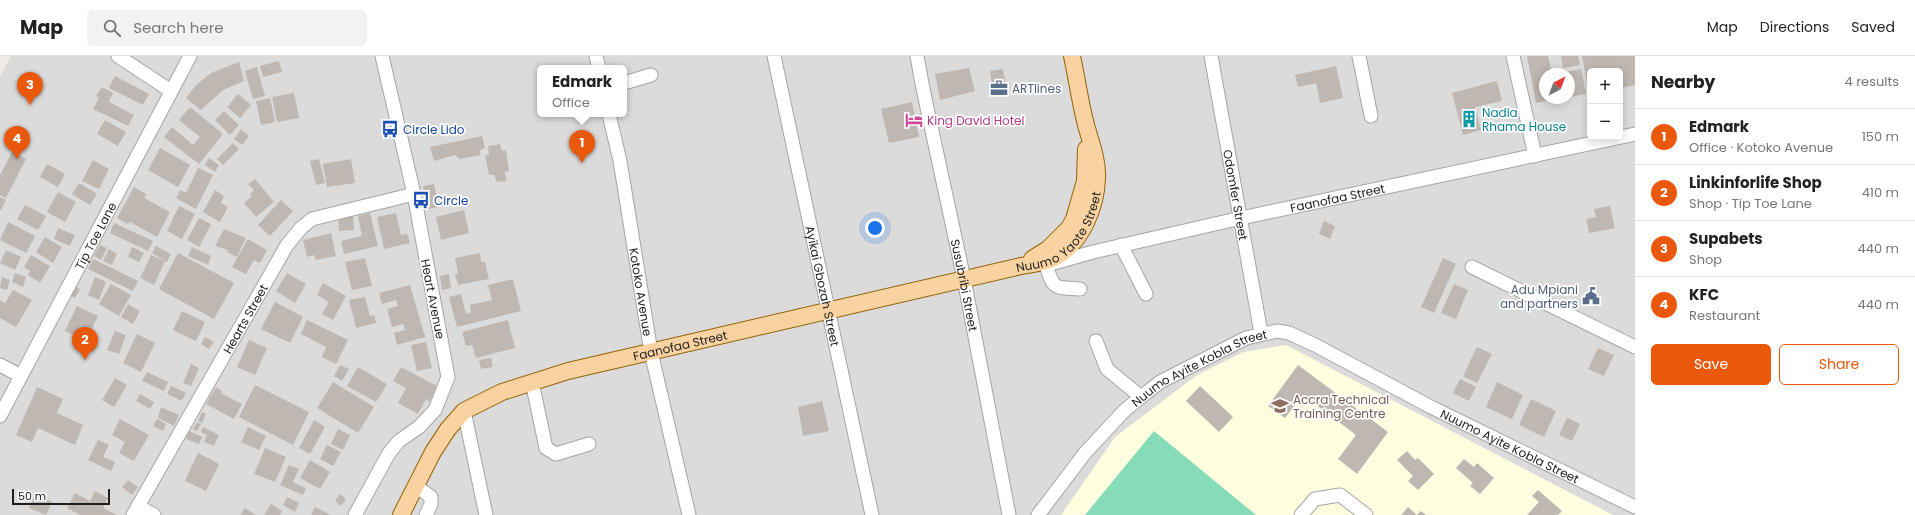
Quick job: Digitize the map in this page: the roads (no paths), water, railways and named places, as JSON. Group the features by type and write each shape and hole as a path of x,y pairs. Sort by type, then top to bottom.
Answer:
{"main road":[{"name":"Nuumo Yaote Street","path":"1021,266 1043,264 1056,257 1068,247 1080,231 1091,212 1097,179 1096,163 1086,124 1072,56"},
{"name":"Nuumo Yaote Street","path":"1021,266 1048,249 1069,228 1074,220 1085,181 1086,124"},
{"name":"Faanofaa Street","path":"401,515 448,430 464,411 502,392 568,371 1021,266"}],"street":[{"path":"118,56 171,91"},
{"name":"Tip Toe Lane","path":"0,416 190,56"},
{"name":"Heart Avenue","path":"355,515 389,453 399,441 419,427 435,410 448,377 414,194 382,56"},
{"name":"Ayikai Gbozah Street","path":"774,56 872,515"},
{"name":"Susubribi Street","path":"917,56 964,279 1009,515"},
{"name":"Odomfer Street","path":"1211,56 1261,333"},
{"path":"1359,56 1371,116"},
{"path":"1513,56 1535,156"},
{"path":"627,81 650,75"},
{"name":"Kotoko Avenue","path":"610,117 620,161 651,352 689,515"},
{"name":"Faanofaa Street","path":"1043,264 1241,218 1635,134"},
{"name":"Hearts Street","path":"136,511 287,245 301,228 312,219 414,194"},
{"path":"1121,245 1146,294"},
{"path":"1043,264 1054,286 1057,288 1080,289"},
{"path":"1472,267 1635,347"},
{"name":"Nuumo Ayite Kobla Street","path":"1038,515 1085,453 1125,410 1160,382 1246,338 1261,333 1277,331 1289,333 1315,345 1431,408 1635,506"},
{"path":"1096,341 1107,369 1141,397"},
{"path":"0,365 21,376"},
{"path":"532,382 546,448 556,454 589,444"},
{"path":"464,411 486,515"},
{"path":"416,486 431,497 431,504 426,515"},
{"path":"1301,515 1315,499 1340,495 1366,515"},
{"path":"136,511 154,515"}],"place":[{"name":"ARTlines","path":"999,88"},
{"name":"Supabets","path":"30,105"},
{"name":"Nadia Rhama House","path":"1469,119"},
{"name":"King David Hotel","path":"914,120"},
{"name":"Circle Lido","path":"390,129"},
{"name":"KFC","path":"17,159"},
{"name":"Edmark","path":"582,163"},
{"name":"Circle","path":"421,200"},
{"name":"Adu Mpiani and partners","path":"1591,296"},
{"name":"Linkinforlife Shop","path":"85,360"},
{"name":"Accra Technical Training Centre","path":"1280,406"}]}
